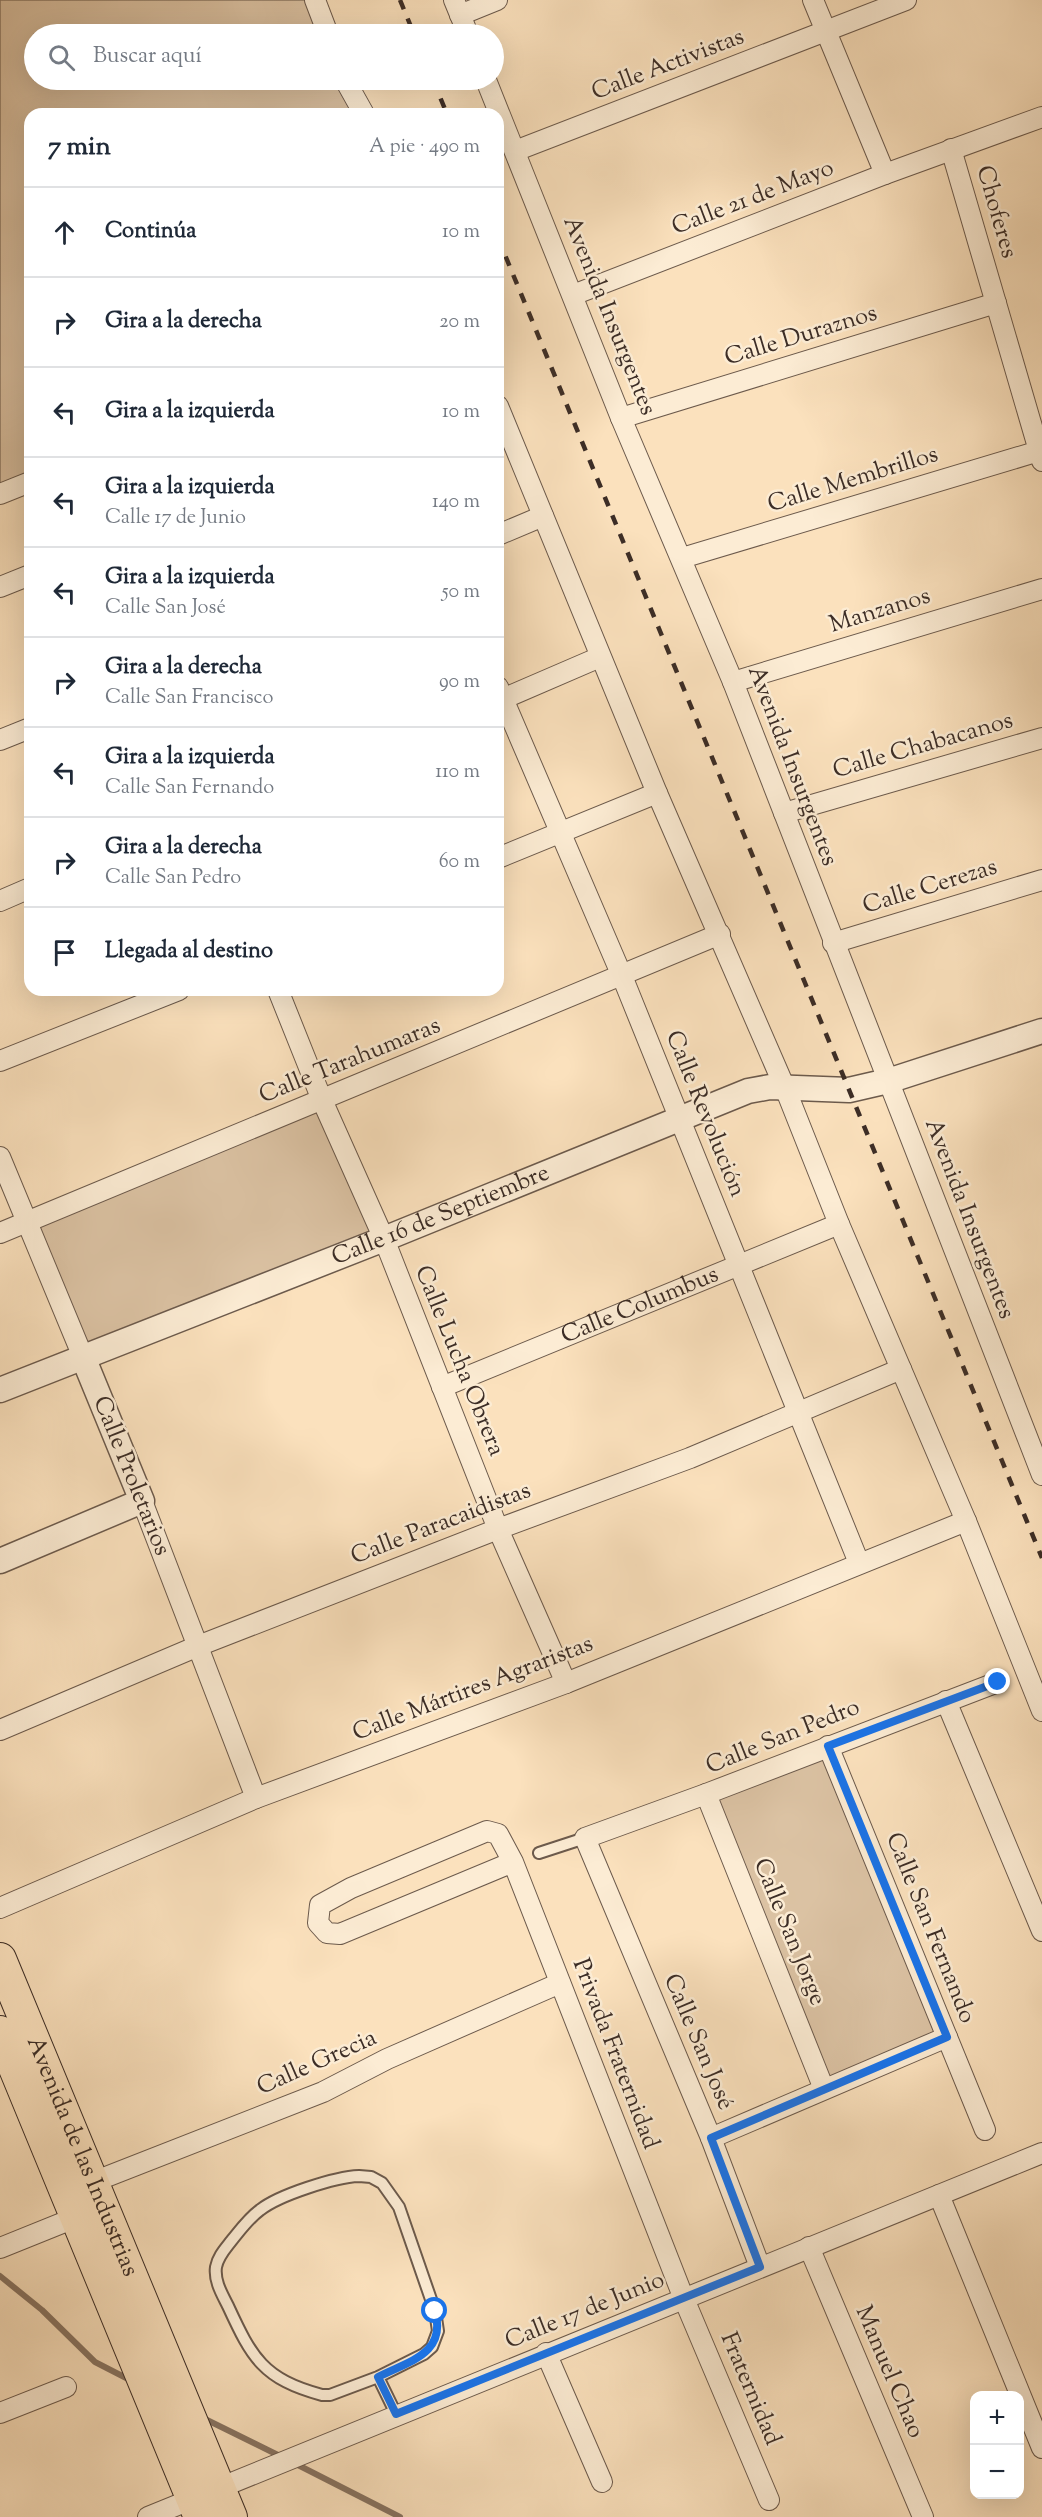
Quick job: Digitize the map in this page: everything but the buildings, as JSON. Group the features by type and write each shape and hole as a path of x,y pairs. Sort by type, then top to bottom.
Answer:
{"main road":[{"name":"Avenida de las Industrias","path":"0,1959 127,2340 159,2417 211,2505"},
{"name":"Avenida de las Industrias","path":"0,2032 9,2079 79,2198 164,2354 192,2424 211,2505"}],"street":[{"path":"315,0 324,24"},
{"path":"464,24 457,8 497,0"},
{"path":"813,0 885,174"},
{"name":"Calle Activistas","path":"515,151 906,0"},
{"path":"351,90 361,108"},
{"name":"Avenida Insurgentes","path":"490,90 497,108"},
{"name":"Calle 21 de Mayo","path":"573,295 885,174 1042,117"},
{"name":"Avenida Insurgentes","path":"504,124 621,418 733,682 833,943 1040,1464"},
{"name":"Choferes","path":"951,149 1040,456"},
{"name":"Calle Duraznos","path":"621,418 996,303"},
{"path":"504,421 657,793 720,934 839,1224 966,1521 1042,1711"},
{"name":"Calle Membrillos","path":"682,558 1040,456"},
{"path":"0,494 24,484"},
{"path":"504,532 543,516"},
{"path":"0,587 24,577"},
{"name":"Manzanos","path":"733,682 1042,589"},
{"path":"504,693 600,657"},
{"name":"Calle Revolución","path":"504,704 622,976 859,1563"},
{"path":"0,741 24,731"},
{"name":"Calle Chabacanos","path":"784,813 1042,738"},
{"path":"504,855 657,793"},
{"name":"Calle Cerezas","path":"833,943 1042,880"},
{"path":"0,901 24,891"},
{"name":"Calle Tarahumaras","path":"0,1233 720,934"},
{"path":"0,1061 164,996"},
{"name":"Calle Lucha Obrera","path":"280,996 321,1100 384,1239 498,1529 566,1683"},
{"name":"Calle 16 de Septiembre","path":"0,1390 384,1239 748,1091 758,1088 849,1090 888,1081 1041,1034"},
{"name":"Calle Proletarios","path":"0,1157 142,1501 256,1798"},
{"name":"Calle Columbus","path":"441,1388 839,1224"},
{"name":"Calle Paracaidistas","path":"0,1730 198,1646 498,1529 690,1458 901,1369"},
{"path":"0,1561 142,1501"},
{"name":"Calle Mártires Agraristas","path":"0,1908 256,1798 566,1683 966,1521"},
{"name":"Calle San Pedro","path":"585,1838 998,1682"},
{"path":"946,1701 1042,1931"},
{"name":"Calle San Fernando","path":"828,1746 985,2130"},
{"name":"Calle San Jorge","path":"706,1794 824,2089"},
{"name":"Privada Fraternidad","path":"513,1862 340,1934 327,1933 318,1923 320,1905 351,1888 487,1831 494,1831 502,1838 513,1862 684,2299"},
{"name":"Calle San José","path":"585,1838 711,2138 760,2267"},
{"name":"Calle Grecia","path":"3,2247 79,2198 323,2092 387,2059 560,1983"},
{"path":"711,2138 947,2037"},
{"name":"Calle 17 de Junio","path":"148,2517 211,2505 264,2469 1042,2153"},
{"path":"939,2195 1042,2448"},
{"name":"Manuel Chao","path":"809,2247 923,2517"},
{"name":"Fraternidad","path":"684,2299 769,2500"},
{"path":"546,2353 602,2482"},
{"path":"0,2413 66,2386"}],"lane":[{"path":"539,1854 585,1838"},
{"path":"359,2175 371,2177 382,2183 399,2207 435,2311 438,2331 432,2347 424,2354 378,2377 330,2395 322,2395 276,2376 264,2367 247,2348 218,2284 216,2267 219,2257 242,2227 271,2202 343,2177 359,2175"},
{"path":"378,2377 396,2414"}],"shaded area":[{"path":"0,0 315,0 324,24 24,24 24,90 351,90 361,108 24,108 24,484 0,494"},
{"path":"322,1100 384,1239 83,1357 27,1222"},
{"path":"828,1746 947,2037 824,2089 706,1794"}],"waterway":[{"path":"0,2276 42,2310 95,2362 132,2381"},
{"path":"203,2418 282,2457"},
{"path":"294,2463 400,2517"}],"railway":[{"path":"400,0 410,24"},
{"path":"437,90 445,108"},
{"path":"504,253 1042,1558"}],"route":[{"path":"435,2311 438,2331 432,2347 424,2354 378,2377 396,2414 760,2267 711,2138 947,2037 828,1746 998,1682"}]}
